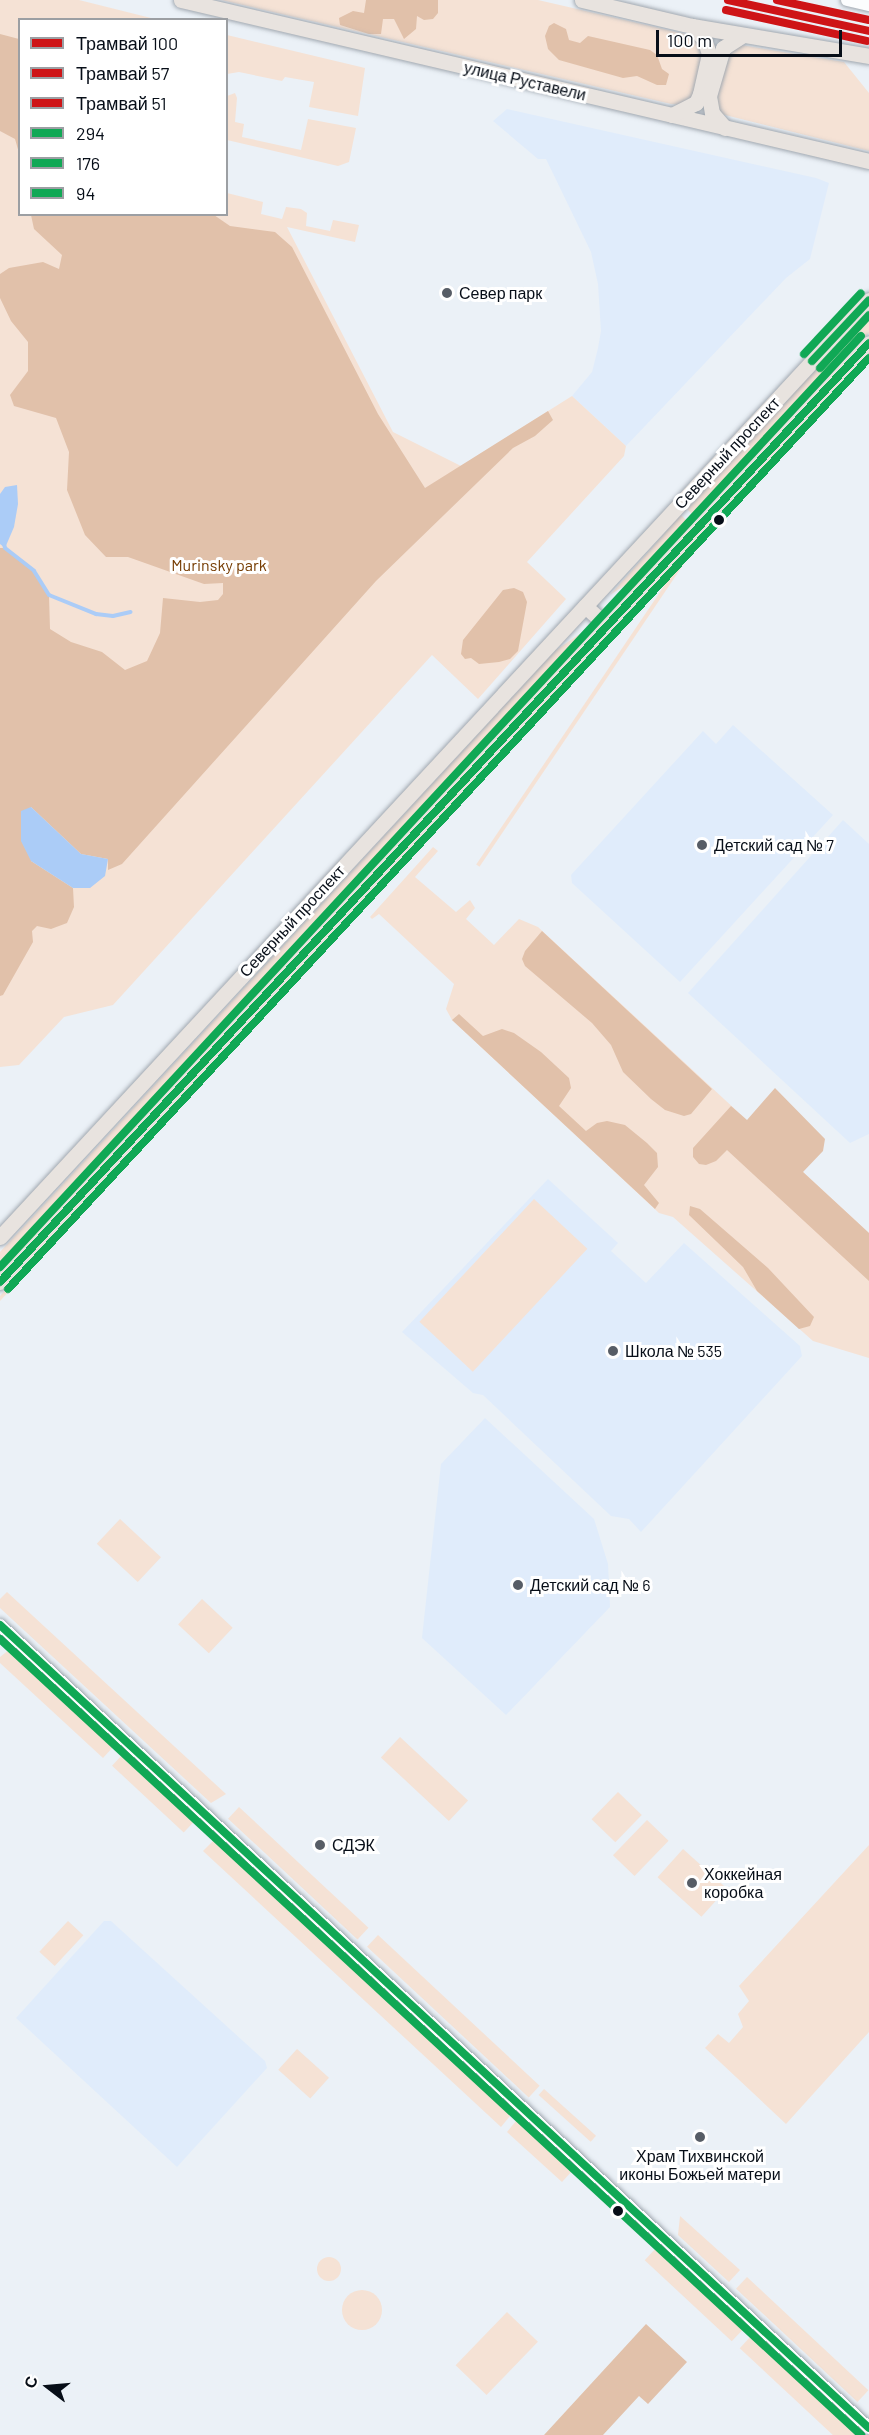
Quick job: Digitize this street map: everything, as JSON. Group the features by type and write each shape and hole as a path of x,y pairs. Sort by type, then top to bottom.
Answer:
{"main road":[{"name":"улица Руставели","path":"181,0 869,161"},
{"path":"582,0 692,26 869,56"},
{"path":"672,115 696,103 707,64 708,46 692,26"},
{"path":"725,128 712,113 709,96 723,48 743,35"},
{"name":"Северный проспект","path":"0,1237 869,300"},
{"name":"Северный проспект","path":"0,1282 869,343"},
{"path":"585,606 607,626"}],"street":[{"path":"847,0 869,5"},
{"path":"0,1625 869,2428"}],"shaded area":[{"path":"507,109 816,178 829,183 810,259 786,278 626,446 572,396 592,372 601,331 598,284 591,252 546,159 538,159 493,121"},
{"name":"Детский сад № 7","path":"733,725 833,815 680,982 572,883 571,875 703,731 716,744"},
{"path":"843,820 869,844 869,1134 850,1143 688,993"},
{"name":"Школа № 535","path":"548,1179 618,1243 611,1251 646,1283 684,1243 800,1346 802,1356 641,1532 629,1519 611,1516 483,1395 473,1393 402,1332"},
{"name":"Детский сад № 6","path":"485,1418 594,1519 608,1564 610,1607 506,1715 422,1638 441,1464"},
{"path":"104,1921 111,1921 265,2061 267,2068 177,2167 16,2018"}],"green space":[{"name":"Murinsky park","path":"0,0 79,0 151,18 18,18 18,216 228,216 228,193 263,202 261,214 282,219 286,207 301,209 307,213 306,226 330,231 333,220 359,225 355,242 287,227 393,432 461,466 572,396 626,446 624,456 527,562 566,599 478,699 432,655 113,1005 64,1017 19,1065 0,1067"},
{"path":"221,0 538,0 690,35 703,48 695,95 680,105"},
{"path":"366,0 438,0 438,13 433,19 424,20 417,16 416,29 404,39 394,19 383,19 381,34 369,34 340,25 339,18 353,11 364,13"},
{"path":"554,23 566,29 569,40 580,43 588,36 650,50 657,55 662,69 669,74 666,85 657,85 637,76 623,78 559,60 548,49 545,36 549,26"},
{"path":"0,34 18,39 18,150 15,139 0,131"},
{"path":"228,35 365,68 358,116 309,107 314,82 285,77 282,81 239,72 228,74"},
{"path":"741,45 844,62 869,93 869,151 721,114 714,105 725,53"},
{"path":"235,93 237,98 235,122 244,124 242,137 301,150 308,119 356,128 349,162 338,166 228,140 228,96"},
{"path":"31,216 215,216 230,226 275,232 292,247 378,414 425,488 548,411 553,420 535,436 513,448 376,581 122,864 108,870 108,859 81,854 31,807 31,861 73,888 74,907 67,923 51,929 37,926 32,931 33,942 3,995 0,996 0,548 5,548 34,571 49,595 50,629 71,642 102,652 125,670 147,661 160,633 163,598 200,602 218,600 223,594 223,583 204,584 128,557 106,557 85,535 67,490 69,452 56,418 14,406 10,395 28,371 28,342 11,321 0,298 0,274 9,268 43,262 59,269 62,255 34,229"},
{"path":"869,312 869,333 760,452 695,517 687,509"},
{"path":"849,377 853,378 741,499 738,496"},
{"path":"681,515 689,523 642,574 610,595"},
{"path":"687,552 690,554 480,867 476,865"},
{"path":"514,588 523,592 527,602 518,651 510,659 499,662 479,664 471,658 465,659 461,654 463,640 503,590"},
{"path":"590,627 591,629 0,1269 0,1252 556,650"},
{"path":"433,847 438,851 415,877 456,912 470,900 475,908 466,919 494,945 519,919 538,927 869,1233 869,1358 813,1341 673,1217 659,1213 452,1020 446,1009 454,984 379,914 372,919 370,917"},
{"path":"349,918 352,920 99,1193 97,1191"},
{"path":"542,931 712,1089 691,1114 684,1116 665,1110 651,1099 623,1072 611,1045 592,1023 525,966 522,959 525,951"},
{"path":"459,1014 483,1036 502,1029 514,1033 541,1052 569,1078 571,1088 559,1106 586,1131 597,1123 607,1121 625,1125 647,1143 657,1153 658,1167 644,1185 659,1203 655,1209 452,1020"},
{"path":"775,1088 825,1139 823,1151 803,1172 869,1233 869,1281 727,1150 716,1161 706,1165 699,1164 693,1157 693,1148 731,1106 747,1120"},
{"path":"534,1199 587,1249 473,1372 419,1322"},
{"path":"88,1200 91,1203 0,1301 0,1296"},
{"path":"690,1206 700,1209 768,1268 814,1317 810,1326 799,1329 757,1291 743,1267 689,1215"},
{"path":"120,1519 161,1557 138,1582 97,1544"},
{"path":"7,1592 226,1794 211,1803 0,1608 0,1599"},
{"path":"202,1599 233,1628 209,1653 178,1625"},
{"path":"10,1649 114,1746 103,1758 0,1663 0,1657"},
{"path":"400,1737 468,1800 449,1821 381,1757"},
{"path":"123,1754 195,1821 184,1833 112,1766"},
{"path":"618,1792 642,1815 615,1842 592,1819"},
{"path":"239,1807 368,1928 358,1939 228,1819"},
{"path":"647,1820 669,1841 635,1876 613,1855"},
{"path":"215,1839 509,2111 510,2116 501,2127 203,1851"},
{"path":"869,1845 869,2032 786,2124 705,2048 718,2034 729,2043 743,2027 738,2014 749,2001 739,1986"},
{"name":"Хоккейная коробка","path":"683,1849 727,1888 701,1917 658,1877"},
{"path":"68,1921 83,1935 55,1966 39,1952"},
{"path":"378,1935 540,2086 529,2097 367,1947"},
{"path":"297,2049 329,2078 310,2099 278,2070"},
{"path":"544,2089 596,2136 591,2142 539,2095"},
{"path":"516,2121 521,2121 573,2170 562,2182 507,2132"},
{"path":"680,2216 740,2270 729,2282 678,2235"},
{"path":"657,2247 744,2328 732,2341 645,2260"},
{"path":"329,2257 338,2260 341,2269 338,2278 329,2281 320,2278 317,2269 320,2260"},
{"path":"747,2277 868,2390 857,2402 736,2289"},
{"path":"362,2290 376,2296 382,2310 376,2324 362,2330 348,2324 342,2310 348,2296"},
{"path":"507,2312 538,2342 487,2395 456,2365"},
{"path":"646,2324 687,2362 648,2404 639,2396 603,2435 544,2435"},
{"path":"752,2335 859,2435 833,2435 740,2348"}],"water":[{"path":"17,485 18,504 14,527 5,548 0,544 0,494 5,487"},
{"path":"31,807 81,854 108,859 105,876 90,888 73,888 31,861 21,841 21,811"}],"waterway":[{"path":"4,544 5,548 34,571 49,595 96,614 113,616 131,612"}],"tram line":[{"name":"100","path":"728,0 869,31"},
{"name":"51","path":"777,0 869,20"},
{"name":"57","path":"726,10 867,41"}],"transit line":[{"name":"94","path":"804,354 861,293"},
{"name":"294","path":"812,361 869,300"},
{"name":"176","path":"820,368 869,315"},
{"name":"94","path":"0,1267 861,336"},
{"name":"294","path":"0,1282 869,343"},
{"name":"176","path":"8,1289 869,358"},
{"name":"294","path":"0,1625 869,2428"},
{"name":"176","path":"0,1639 861,2435"}],"place":[{"name":"Север парк","path":"447,293"},
{"name":"Детский сад № 7","path":"702,845"},
{"name":"Школа № 535","path":"613,1351"},
{"name":"Детский сад № 6","path":"518,1585"},
{"name":"СДЭК","path":"320,1845"},
{"name":"Хоккейная коробка","path":"692,1883"},
{"name":"Храм Тихвинской иконы Божьей матери","path":"700,2137"}]}
